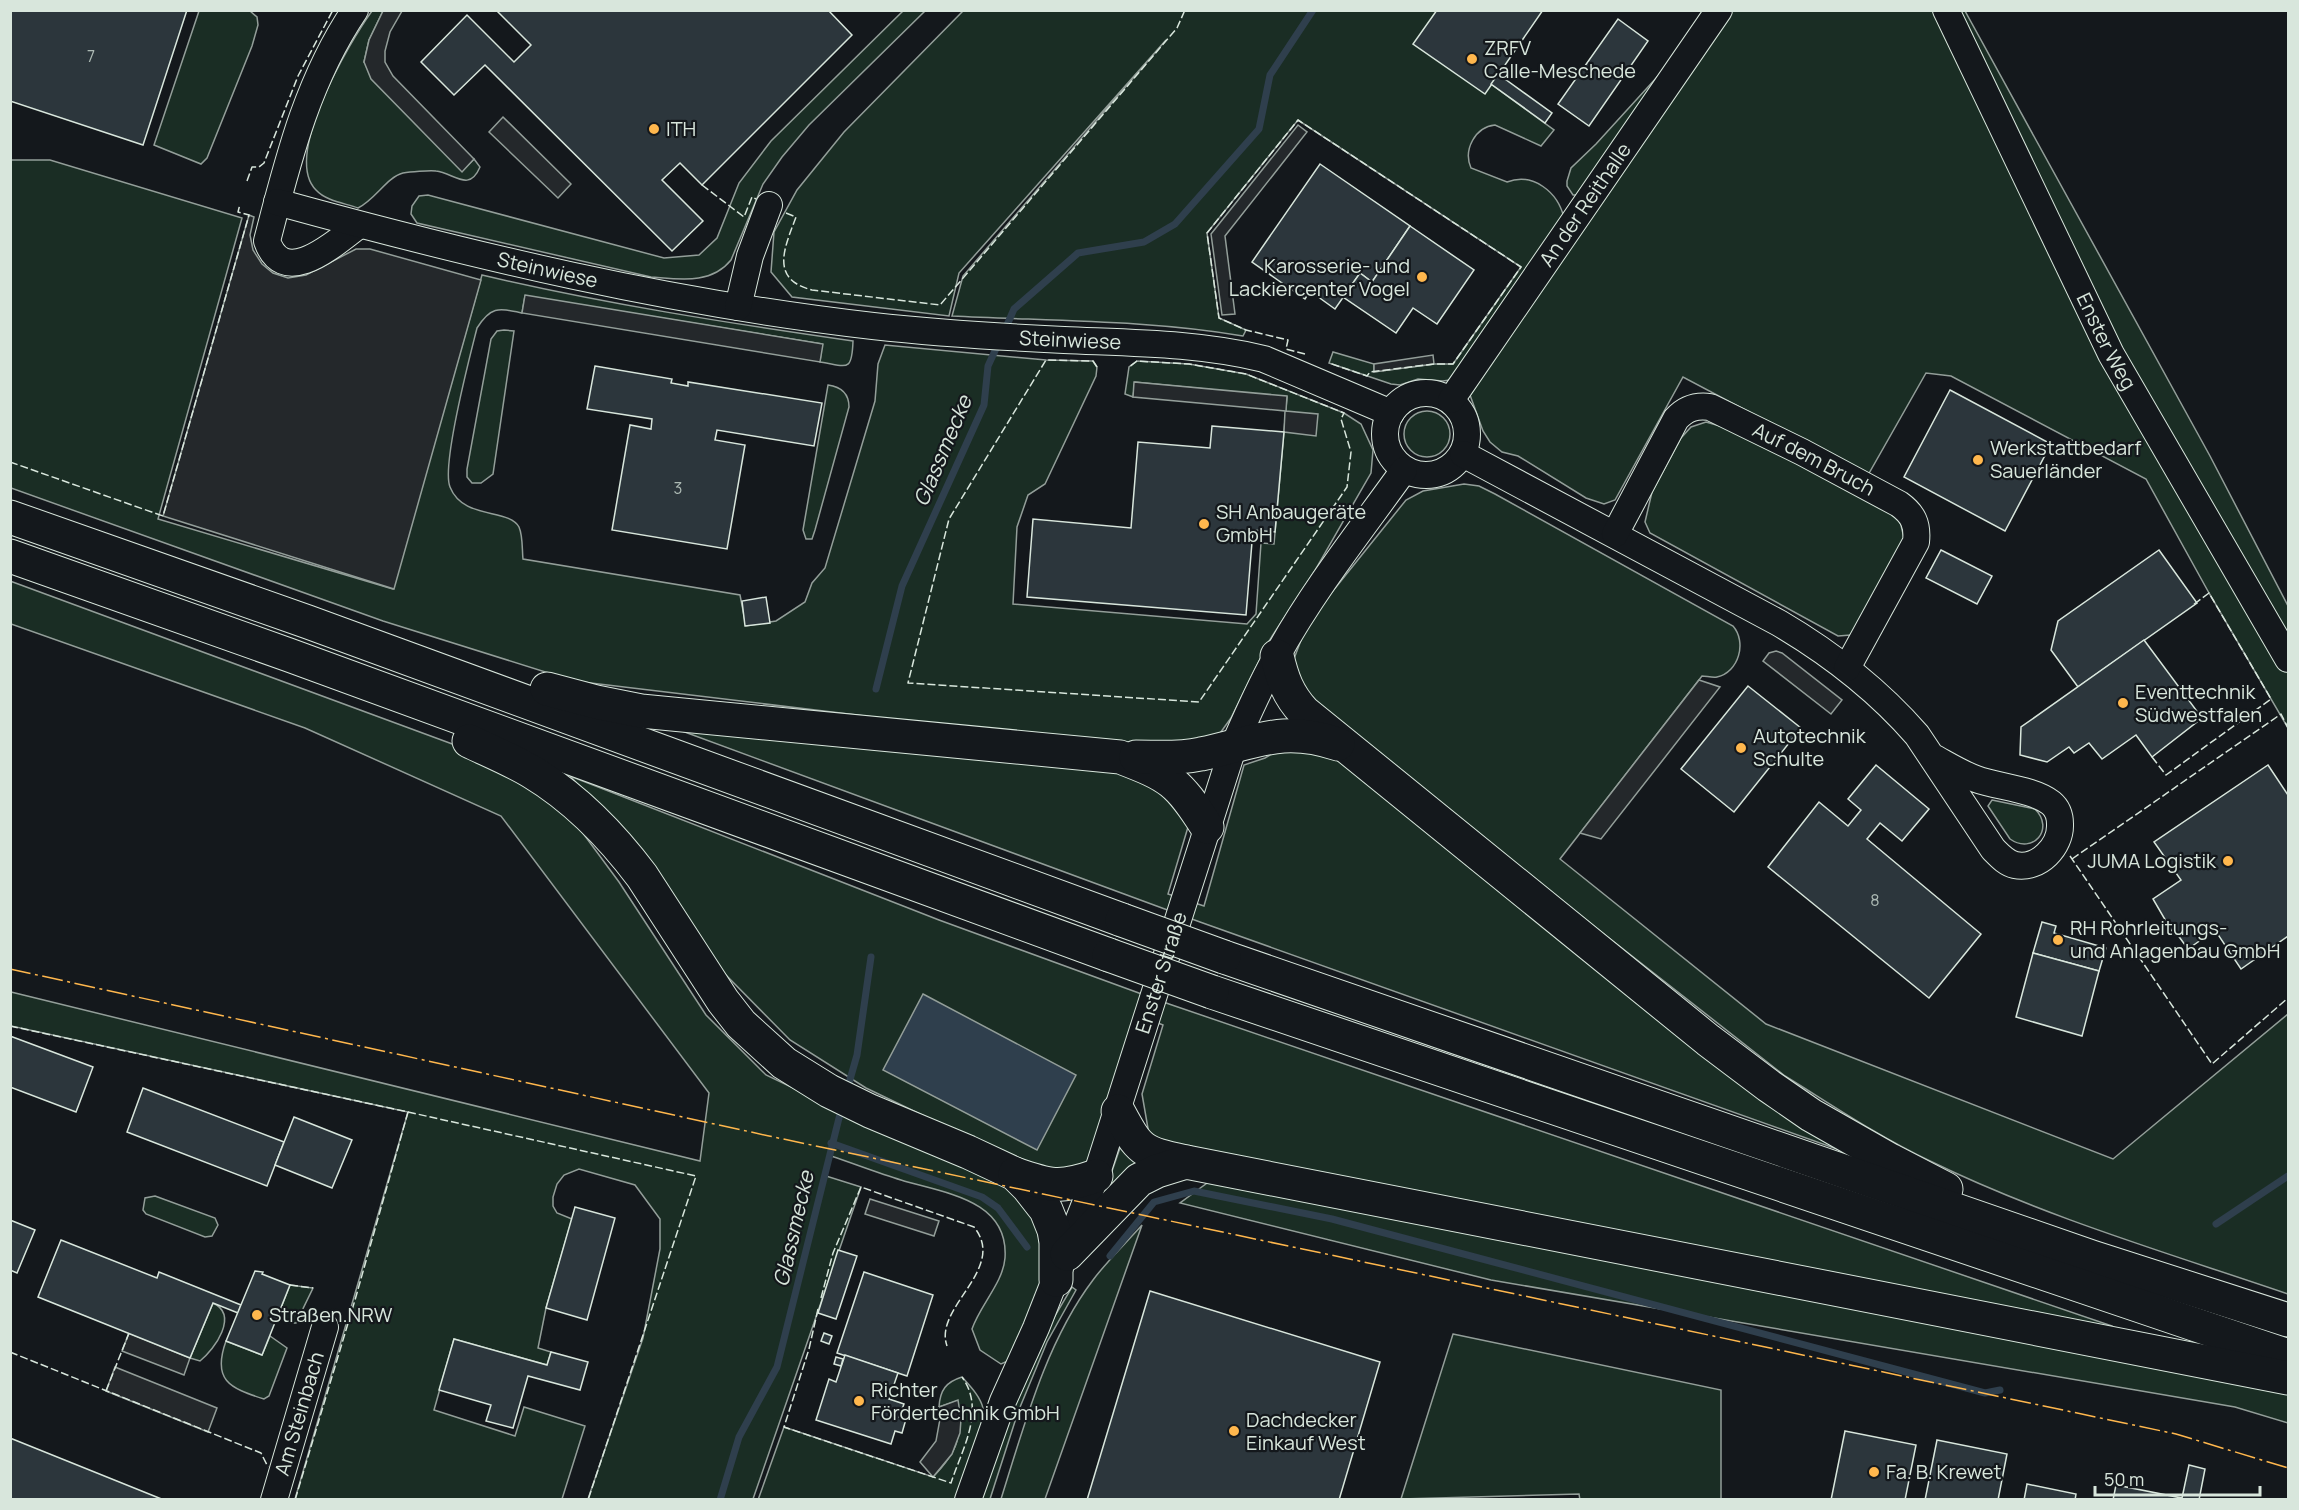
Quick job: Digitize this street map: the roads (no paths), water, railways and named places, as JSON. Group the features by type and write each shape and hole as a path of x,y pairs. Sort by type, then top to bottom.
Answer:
{"highway":[{"path":"10,518 308,622 1224,957 2092,1257 2289,1320"},
{"path":"10,556 1212,992 2289,1356"},
{"path":"308,622 585,700 641,711 1120,756 1175,758 1201,754 1262,738 1303,735 1346,746"},
{"path":"289,656 531,772 588,814 629,860 659,902 699,968 741,1024 784,1063 870,1111 1015,1174 1040,1183 1060,1186 1096,1176"},
{"path":"1277,656 1282,680 1294,701 1304,712 1708,1040 1803,1109 1899,1165 2092,1257"},
{"path":"1120,756 1167,776 1191,801 1207,827"},
{"path":"1118,1111 1137,1144 1152,1153 1186,1162 2289,1378"},
{"path":"1061,1267 1139,1180 1157,1171 1186,1162"},
{"path":"1015,1174 1038,1199 1050,1219 1061,1267"}],"street":[{"path":"355,10 334,43 315,81 298,125 267,241 270,252 289,264 301,262 359,225"},
{"name":"An der Reithalle","path":"1451,400 1719,10"},
{"name":"Enster Weg","path":"1946,10 2111,354 2289,659"},
{"name":"Steinwiese","path":"277,202 359,225 554,273 738,307 874,326 1021,338 1183,347 1249,355 1391,413"},
{"path":"738,307 750,256 769,205"},
{"path":"1420,393 1433,393 1451,400 1464,416 1468,428 1468,441 1463,454 1445,472 1418,475 1404,470 1393,460 1384,433 1395,406 1407,397 1420,393"},
{"name":"Auf dem Bruch","path":"1615,534 1676,419 1687,409 1700,405 1710,407 1802,452 1899,504 1912,516 1916,524 1916,542 1847,668"},
{"path":"1463,454 1779,622 1820,648 1847,668 1903,719 1994,849 2008,863 2017,866 2034,863 2052,849 2057,842 2060,825 2057,811 2051,803 2033,795 1976,779 1931,756"},
{"name":"Enster Straße","path":"968,1500 1003,1401 1061,1267 1096,1176 1234,745 1254,699 1277,656 1322,584 1404,470"},
{"name":"Am Steinbach","path":"274,1500 325,1327"}],"water":[{"path":"923,994 1076,1075 1037,1150 883,1070"}],"waterway":[{"name":"Glassmecke","path":"1004,332 1014,309 1078,253 1144,242 1175,224 1259,129 1270,75 1313,10"},
{"name":"Glassmecke","path":"876,689 902,586 984,405 988,366 999,342"},
{"name":"Glassmecke","path":"847,1090 857,1055 871,957"},
{"name":"Glassmecke","path":"720,1500 739,1437 777,1367 842,1106"},
{"path":"831,1143 982,1197 998,1208 1027,1247"},
{"path":"2216,1224 2288,1176"},
{"path":"1110,1256 1154,1202 1194,1191 1332,1219 1985,1393 2000,1390"}],"place":[{"name":"ZRFV Calle-Meschede","path":"1472,59"},
{"name":"ITH","path":"654,129"},
{"name":"Karosserie- und Lackiercenter Vogel","path":"1422,277"},
{"name":"Werkstattbedarf Sauerländer","path":"1978,460"},
{"name":"SH Anbaugeräte GmbH","path":"1204,524"},
{"name":"Eventtechnik Südwestfalen","path":"2123,703"},
{"name":"Autotechnik Schulte","path":"1741,748"},
{"name":"JUMA Logistik","path":"2228,861"},
{"name":"RH Rohrleitungs- und Anlagenbau GmbH","path":"2058,940"},
{"name":"Straßen.NRW","path":"257,1315"},
{"name":"Richter Fördertechnik GmbH","path":"859,1401"},
{"name":"Dachdecker Einkauf West","path":"1234,1431"},
{"name":"Fa. B. Krewet","path":"1874,1472"}]}
